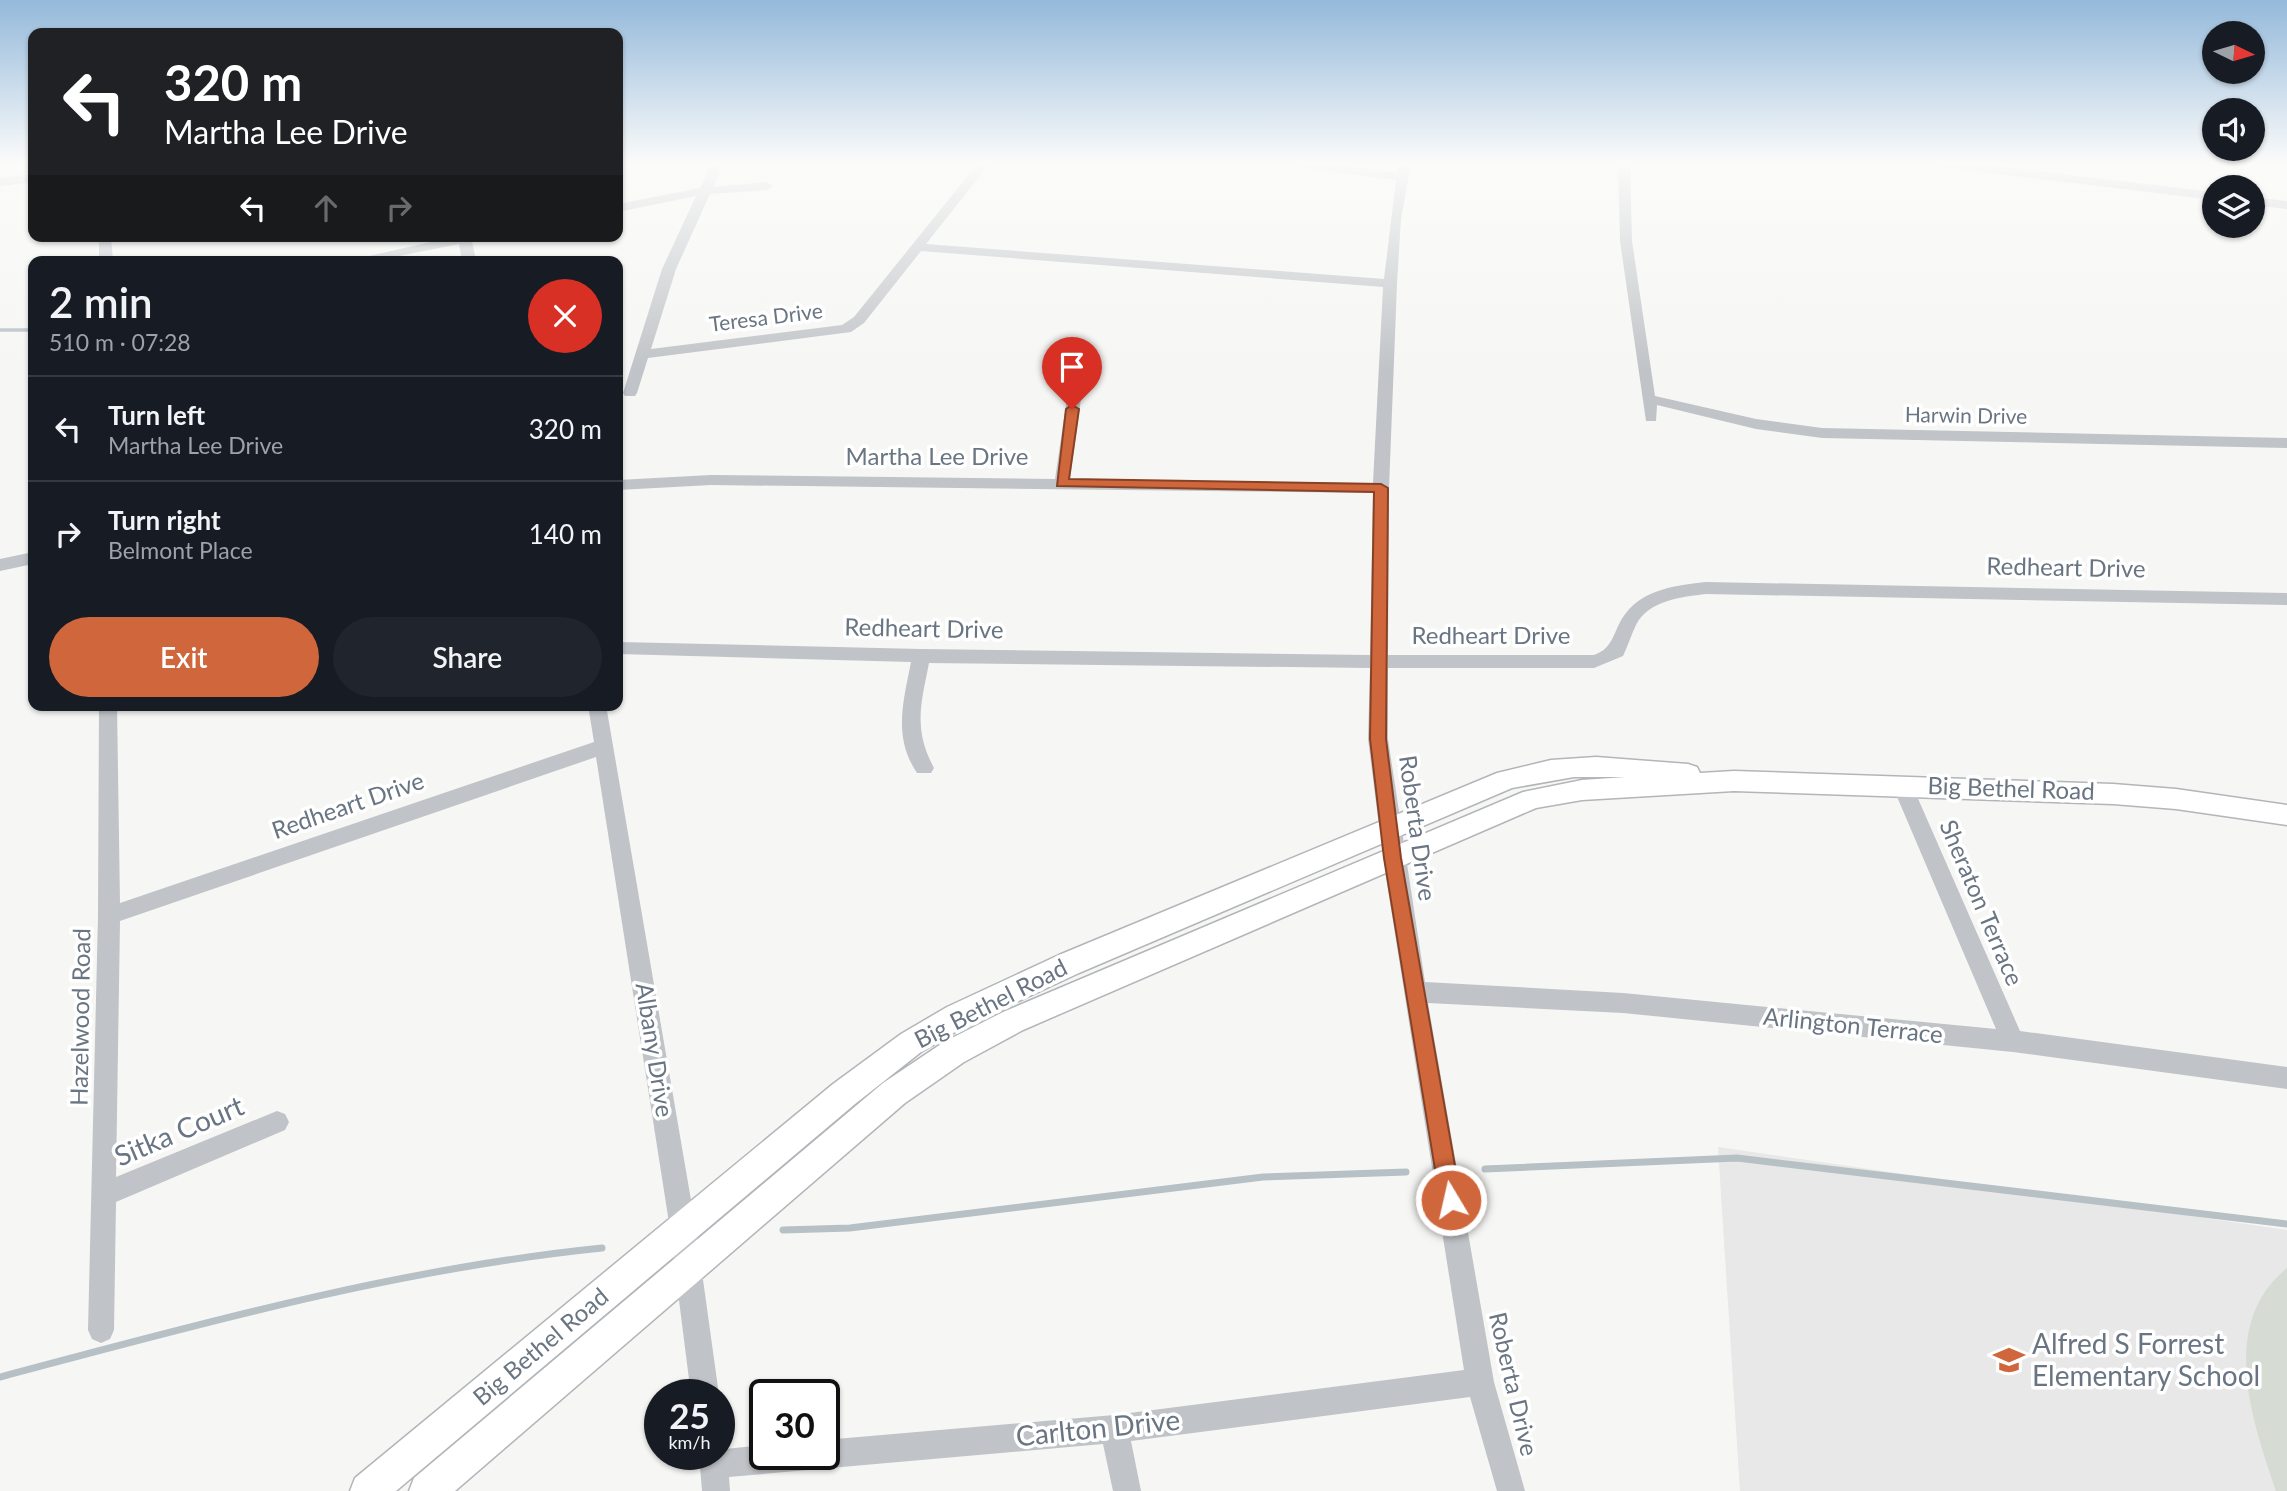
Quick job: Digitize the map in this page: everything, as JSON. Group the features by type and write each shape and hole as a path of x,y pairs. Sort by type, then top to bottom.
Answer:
{"main road":[{"name":"Big Bethel Road","path":"368,1491 844,1094 911,1043 957,1016 1034,980 1391,843 1548,794 1734,781 1902,785 2150,797 2287,816"},
{"name":"Big Bethel Road","path":"427,1491 894,1093 972,1042 1391,843"},
{"path":"1034,980 1048,1007"}],"street":[{"path":"630,393 669,269 686,233"},
{"name":"Teresa Drive","path":"642,354 846,329 859,320 929,233"},
{"name":"Roberta Drive","path":"1396,233 1390,284 1381,488 1378,739 1391,843 1480,1382 1511,1491"},
{"path":"1626,233 1651,418"},
{"path":"379,256 451,242"},
{"path":"917,247 1390,284"},
{"path":"1062,483 1076,384"},
{"name":"Harwin Drive","path":"1648,399 1756,424 1822,433 2287,443"},
{"name":"Martha Lee Drive","path":"623,485 711,480 1381,488"},
{"path":"0,565 28,559"},
{"name":"Redheart Drive","path":"623,648 921,656 1595,663 1612,656 1623,645 1625,631 1640,608 1669,592 1706,588 2287,598"},
{"path":"921,656 910,735 914,753 924,768"},
{"name":"Hazelwood Road","path":"101,1330 110,711"},
{"name":"Albany Drive","path":"598,711 683,1229 703,1379"},
{"name":"Redheart Drive","path":"108,916 605,746"},
{"name":"Sheraton Terrace","path":"1902,785 2013,1041"},
{"name":"Arlington Terrace","path":"1417,992 1623,1003 2013,1041 2287,1078"},
{"name":"Sitka Court","path":"104,1195 278,1122"},
{"name":"Carlton Drive","path":"735,1468 1114,1429 1480,1382"},
{"path":"1114,1429 1127,1491"}],"shaded area":[{"name":"Alfred S Forrest Elementary School","path":"1718,1147 2287,1230 2287,1491 1740,1491"},
{"path":"2287,1268 2287,1491 2276,1491 2251,1404 2247,1344 2253,1316 2266,1291"}],"waterway":[{"path":"0,330 28,330"},
{"path":"1485,1169 1737,1158 2287,1224"},
{"path":"783,1230 850,1228 1263,1177 1406,1172"},
{"path":"0,1377 298,1300 449,1270 602,1248"}],"place":[{"name":"Alfred S Forrest Elementary School","path":"2009,1360"}],"route":[{"path":"1072,409 1062,483 1381,488 1378,739 1393,858 1451,1200"}]}
